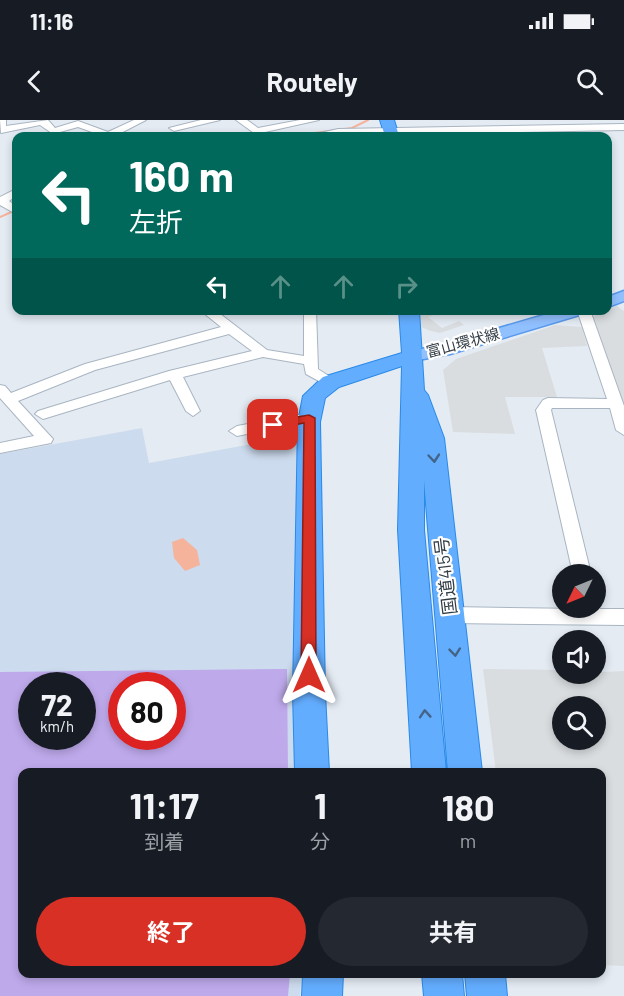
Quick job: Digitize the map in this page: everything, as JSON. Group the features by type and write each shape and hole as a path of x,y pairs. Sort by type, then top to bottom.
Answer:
{"highway":[{"name":"国道415号","path":"409,315 412,369 411,530 429,768"},
{"name":"国道415号","path":"412,369 432,438 465,768"},
{"path":"312,768 309,693 309,418 314,396 331,382 412,369"},
{"path":"322,996 323,978"},
{"path":"442,978 444,996"},
{"path":"485,978 487,996"}],"main road":[{"name":"富山環状線","path":"412,369 443,342 531,315"},
{"name":"富山環状線","path":"412,369 444,350 565,315"}],"street":[{"path":"117,132 141,120"},
{"path":"180,132 170,126 215,120"},
{"path":"241,120 252,132"},
{"path":"262,132 311,120 339,132"},
{"path":"345,132 348,128 364,120"},
{"path":"1,127 42,121 53,131 78,124 99,132"},
{"path":"362,132 390,129 624,126"},
{"path":"3,218 12,214"},
{"path":"213,315 263,353"},
{"path":"310,315 311,371 331,382"},
{"path":"584,315 624,430"},
{"path":"0,448 45,439 5,395 112,359 231,329"},
{"path":"43,414 174,374 263,353 310,361"},
{"path":"174,374 194,411"},
{"path":"580,564 543,410 548,403 616,404"},
{"path":"237,432 309,418"},
{"path":"450,615 552,613"},
{"path":"606,614 624,617"}],"shaded area":[{"path":"617,306 624,311 624,406 593,316 612,315 612,308"},
{"path":"420,315 434,315 428,317 442,328 459,321 464,325 440,333 421,327"},
{"path":"555,325 582,327 587,346 542,348 557,397 505,397 515,434 453,432 443,370 456,359"},
{"path":"142,428 149,463 300,435 293,693 295,768 18,768 18,978 302,978 300,996 0,996 0,454"},
{"path":"183,538 197,550 200,565 185,571 174,558 172,542"},
{"path":"287,669 288,768 18,768 18,978 290,978 288,996 0,996 0,672"},
{"path":"483,669 552,670 552,684 606,684 606,672 624,671 624,966 606,965 606,768 495,768"}],"waterway":[{"path":"352,128 368,120"},
{"path":"322,132 352,128"},
{"path":"348,132 352,128"},
{"path":"0,217 12,212"}],"route":[{"path":"273,425 309,418 309,675"}]}
